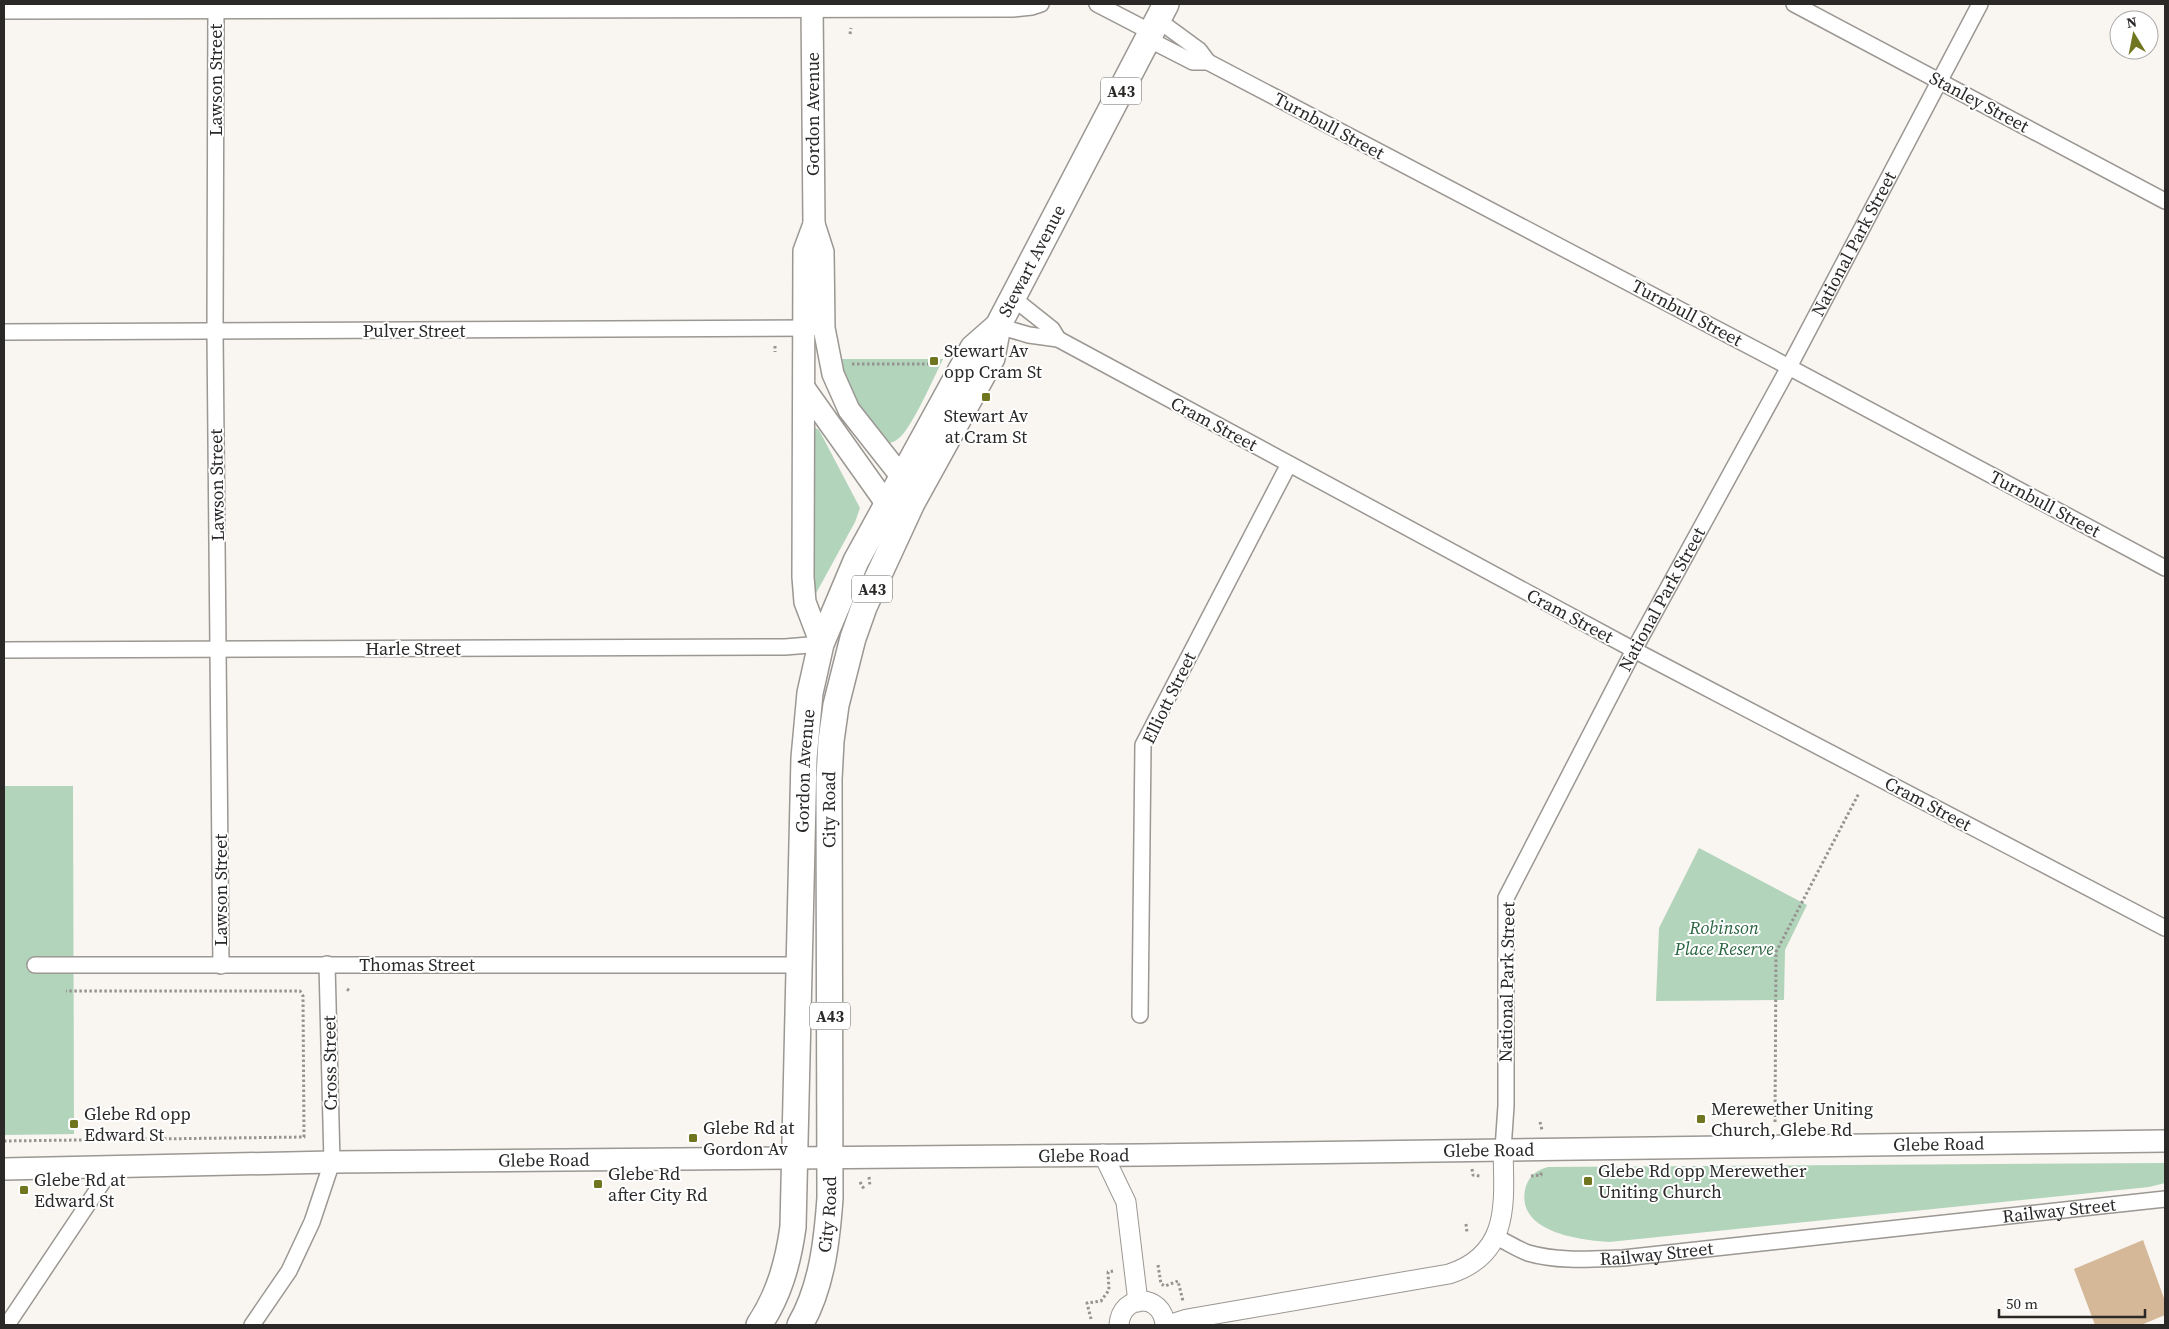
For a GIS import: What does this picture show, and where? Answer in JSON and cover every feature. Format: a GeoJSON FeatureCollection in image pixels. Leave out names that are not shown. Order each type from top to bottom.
{"type":"FeatureCollection","features":[{"type":"Feature","properties":{"kind":"highway","name":"Stewart Avenue"},"geometry":{"type":"LineString","coordinates":[[821,644],[856,561],[886,503],[973,348],[998,326],[1156,24]]}},
{"type":"Feature","properties":{"kind":"highway","name":"City Road"},"geometry":{"type":"LineString","coordinates":[[800,1325],[815,1291],[823,1257],[828,1222],[830,1157],[829,779],[836,705],[853,638],[878,574],[912,503],[992,358],[998,326]]}},
{"type":"Feature","properties":{"kind":"highway","name":"Gordon Avenue"},"geometry":{"type":"LineString","coordinates":[[795,1157],[804,758],[810,693],[821,644]]}},
{"type":"Feature","properties":{"kind":"highway","name":"City Road"},"geometry":{"type":"LineString","coordinates":[[759,1325],[779,1289],[790,1250],[793,1227],[795,1157]]}},
{"type":"Feature","properties":{"kind":"main road","name":"Gordon Avenue"},"geometry":{"type":"LineString","coordinates":[[812,6],[814,224],[823,252],[805,389],[803,577],[805,602],[821,644]]}},
{"type":"Feature","properties":{"kind":"main road","name":"Gordon Avenue"},"geometry":{"type":"LineString","coordinates":[[814,328],[849,410],[901,476],[912,503]]}},
{"type":"Feature","properties":{"kind":"main road"},"geometry":{"type":"LineString","coordinates":[[805,389],[886,503],[912,503]]}},
{"type":"Feature","properties":{"kind":"main road","name":"Glebe Road"},"geometry":{"type":"LineString","coordinates":[[4,1169],[332,1162],[1142,1155],[2165,1141]]}},
{"type":"Feature","properties":{"kind":"street"},"geometry":{"type":"LineString","coordinates":[[4,11],[216,8],[812,6],[1012,9],[1042,4]]}},
{"type":"Feature","properties":{"kind":"street","name":"Turnbull Street"},"geometry":{"type":"LineString","coordinates":[[1097,4],[1156,24],[1199,50],[1208,62],[1789,367],[2165,568]]}},
{"type":"Feature","properties":{"kind":"street","name":"Stanley Street"},"geometry":{"type":"LineString","coordinates":[[1794,4],[2165,201]]}},
{"type":"Feature","properties":{"kind":"street","name":"National Park Street"},"geometry":{"type":"LineString","coordinates":[[1496,1237],[1504,1204],[1506,898],[1634,650],[1789,367],[1980,4]]}},
{"type":"Feature","properties":{"kind":"street","name":"Lawson Street"},"geometry":{"type":"LineString","coordinates":[[216,8],[215,332],[221,966]]}},
{"type":"Feature","properties":{"kind":"street","name":"Turnbull Street"},"geometry":{"type":"LineString","coordinates":[[1156,24],[1192,62],[1208,62]]}},
{"type":"Feature","properties":{"kind":"street","name":"Cram Street"},"geometry":{"type":"LineString","coordinates":[[1013,298],[1052,329],[1058,339]]}},
{"type":"Feature","properties":{"kind":"street","name":"Cram Street"},"geometry":{"type":"LineString","coordinates":[[998,326],[1029,335],[1058,339],[1634,650],[2165,928]]}},
{"type":"Feature","properties":{"kind":"street","name":"Pulver Street"},"geometry":{"type":"LineString","coordinates":[[4,332],[814,328]]}},
{"type":"Feature","properties":{"kind":"street","name":"Elliott Street"},"geometry":{"type":"LineString","coordinates":[[1140,1015],[1143,745],[1289,464]]}},
{"type":"Feature","properties":{"kind":"street","name":"Harle Street"},"geometry":{"type":"LineString","coordinates":[[4,650],[785,648],[821,644]]}},
{"type":"Feature","properties":{"kind":"street","name":"Cross Street"},"geometry":{"type":"LineString","coordinates":[[252,1325],[289,1271],[312,1222],[332,1162],[328,964]]}},
{"type":"Feature","properties":{"kind":"street","name":"Thomas Street"},"geometry":{"type":"LineString","coordinates":[[35,965],[799,965]]}},
{"type":"Feature","properties":{"kind":"street"},"geometry":{"type":"LineString","coordinates":[[1103,1154],[1126,1202],[1138,1302]]}},
{"type":"Feature","properties":{"kind":"street"},"geometry":{"type":"LineString","coordinates":[[7,1325],[112,1168]]}},
{"type":"Feature","properties":{"kind":"street","name":"Railway Street"},"geometry":{"type":"LineString","coordinates":[[1496,1237],[1529,1253],[1545,1256],[1563,1258],[1623,1258],[2165,1199]]}},
{"type":"Feature","properties":{"kind":"street"},"geometry":{"type":"LineString","coordinates":[[1119,1325],[1123,1311],[1129,1305],[1138,1302],[1148,1302],[1155,1305],[1163,1314],[1166,1325],[1187,1319],[1449,1274],[1470,1265],[1496,1237]]}},
{"type":"Feature","properties":{"kind":"path"},"geometry":{"type":"LineString","coordinates":[[850,34],[851,28]]}},
{"type":"Feature","properties":{"kind":"path"},"geometry":{"type":"LineString","coordinates":[[775,346],[775,352]]}},
{"type":"Feature","properties":{"kind":"path"},"geometry":{"type":"LineString","coordinates":[[852,364],[930,364]]}},
{"type":"Feature","properties":{"kind":"path"},"geometry":{"type":"LineString","coordinates":[[1775,1122],[1776,952],[1795,912],[1859,793]]}},
{"type":"Feature","properties":{"kind":"path"},"geometry":{"type":"LineString","coordinates":[[4,1141],[304,1137],[303,992],[66,991]]}},
{"type":"Feature","properties":{"kind":"path"},"geometry":{"type":"LineString","coordinates":[[1540,1122],[1542,1130]]}},
{"type":"Feature","properties":{"kind":"path"},"geometry":{"type":"LineString","coordinates":[[1531,1176],[1541,1175],[1541,1170]]}},
{"type":"Feature","properties":{"kind":"path"},"geometry":{"type":"LineString","coordinates":[[1473,1175],[1480,1176]]}},
{"type":"Feature","properties":{"kind":"path"},"geometry":{"type":"LineString","coordinates":[[869,1176],[870,1186]]}},
{"type":"Feature","properties":{"kind":"path"},"geometry":{"type":"LineString","coordinates":[[860,1182],[864,1188]]}},
{"type":"Feature","properties":{"kind":"path"},"geometry":{"type":"LineString","coordinates":[[1466,1224],[1467,1233]]}},
{"type":"Feature","properties":{"kind":"path"},"geometry":{"type":"LineString","coordinates":[[1158,1266],[1161,1284],[1165,1286],[1178,1281],[1183,1301]]}},
{"type":"Feature","properties":{"kind":"path"},"geometry":{"type":"LineString","coordinates":[[1091,1319],[1087,1303],[1101,1302],[1109,1290],[1108,1272],[1113,1271]]}},
{"type":"Feature","properties":{"kind":"green space"},"geometry":{"type":"Polygon","coordinates":[[[841,359],[943,359],[922,402],[903,434],[894,442],[887,443],[879,442],[867,425],[851,392],[841,359]]]}},
{"type":"Feature","properties":{"kind":"green space"},"geometry":{"type":"Polygon","coordinates":[[[814,427],[819,430],[860,508],[855,522],[814,597],[812,431],[814,427]]]}},
{"type":"Feature","properties":{"kind":"green space"},"geometry":{"type":"Polygon","coordinates":[[[4,786],[73,786],[74,1134],[4,1135],[4,786]]]}},
{"type":"Feature","properties":{"kind":"green space","name":"Robinson Place Reserve"},"geometry":{"type":"Polygon","coordinates":[[[1699,848],[1807,905],[1785,950],[1784,1000],[1656,1001],[1659,928],[1699,848]]]}},
{"type":"Feature","properties":{"kind":"green space"},"geometry":{"type":"Polygon","coordinates":[[[2165,1163],[2165,1183],[2149,1187],[1609,1242],[1566,1236],[1551,1230],[1529,1214],[1525,1202],[1526,1186],[1530,1179],[1537,1171],[1548,1167],[2165,1163]]]}},
{"type":"Feature","properties":{"kind":"building"},"geometry":{"type":"Polygon","coordinates":[[[2143,1240],[2165,1301],[2165,1315],[2141,1325],[2095,1325],[2074,1269],[2143,1240]]]}},
{"type":"Feature","properties":{"kind":"place","name":"Stewart Av opp Cram St"},"geometry":{"type":"Point","coordinates":[934,361]}},
{"type":"Feature","properties":{"kind":"place","name":"Stewart Av at Cram St"},"geometry":{"type":"Point","coordinates":[986,397]}},
{"type":"Feature","properties":{"kind":"place","name":"Merewether Uniting Church, Glebe Rd"},"geometry":{"type":"Point","coordinates":[1701,1119]}},
{"type":"Feature","properties":{"kind":"place","name":"Glebe Rd opp Edward St"},"geometry":{"type":"Point","coordinates":[74,1124]}},
{"type":"Feature","properties":{"kind":"place","name":"Glebe Rd at Gordon Av"},"geometry":{"type":"Point","coordinates":[693,1138]}},
{"type":"Feature","properties":{"kind":"place","name":"Glebe Rd opp Merewether Uniting Church"},"geometry":{"type":"Point","coordinates":[1588,1181]}},
{"type":"Feature","properties":{"kind":"place","name":"Glebe Rd after City Rd"},"geometry":{"type":"Point","coordinates":[598,1184]}},
{"type":"Feature","properties":{"kind":"place","name":"Glebe Rd at Edward St"},"geometry":{"type":"Point","coordinates":[24,1190]}}]}
